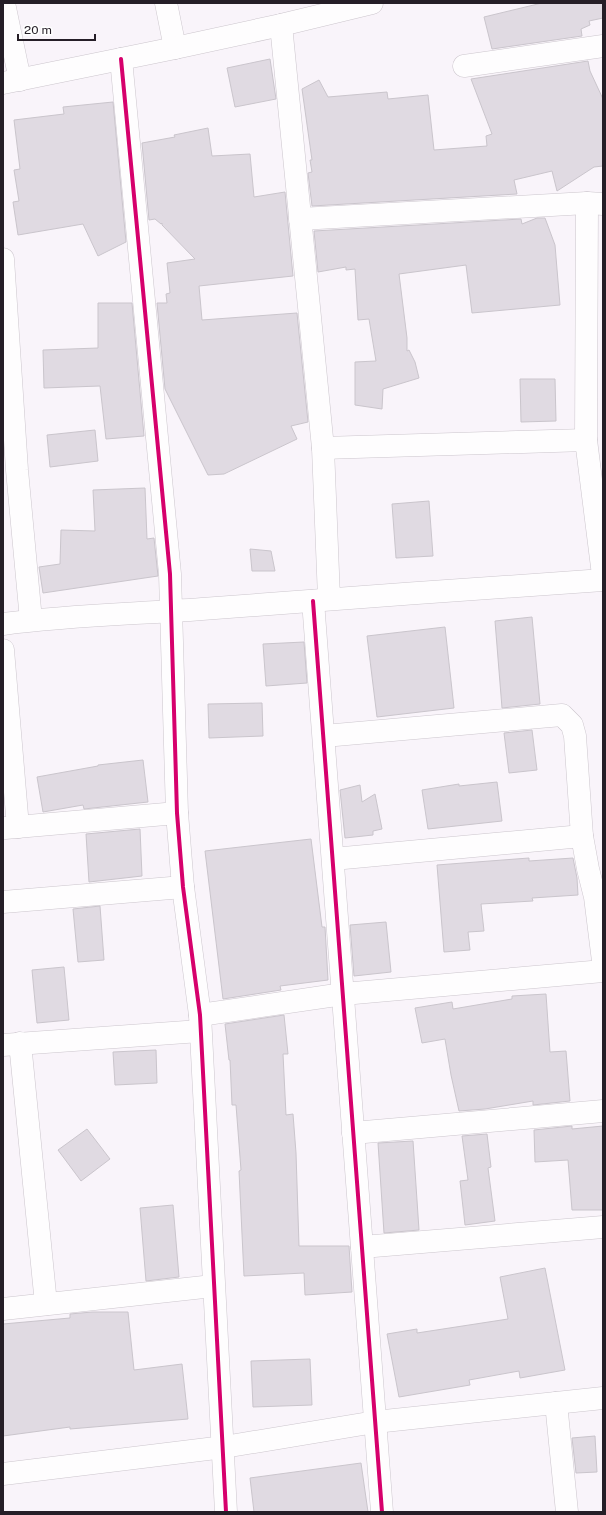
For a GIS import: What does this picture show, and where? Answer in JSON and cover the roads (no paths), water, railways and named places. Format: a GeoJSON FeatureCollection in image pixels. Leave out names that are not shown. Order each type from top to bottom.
{"type":"FeatureCollection","features":[{"type":"Feature","properties":{"kind":"street"},"geometry":{"type":"LineString","coordinates":[[4,3],[12,82],[175,48],[293,16],[372,3]]}},
{"type":"Feature","properties":{"kind":"street"},"geometry":{"type":"LineString","coordinates":[[166,3],[175,48]]}},
{"type":"Feature","properties":{"kind":"street"},"geometry":{"type":"LineString","coordinates":[[293,16],[300,219],[323,448],[321,600],[324,736],[382,1512]]}},
{"type":"Feature","properties":{"kind":"street"},"geometry":{"type":"LineString","coordinates":[[464,66],[603,46]]}},
{"type":"Feature","properties":{"kind":"street"},"geometry":{"type":"LineString","coordinates":[[121,59],[170,574],[177,813],[183,887],[200,1023],[224,1447],[226,1512]]}},
{"type":"Feature","properties":{"kind":"street"},"geometry":{"type":"LineString","coordinates":[[300,219],[595,204],[586,440],[603,575]]}},
{"type":"Feature","properties":{"kind":"street"},"geometry":{"type":"LineString","coordinates":[[3,259],[10,470],[31,620]]}},
{"type":"Feature","properties":{"kind":"street"},"geometry":{"type":"LineString","coordinates":[[323,448],[586,440]]}},
{"type":"Feature","properties":{"kind":"street"},"geometry":{"type":"LineString","coordinates":[[3,624],[31,620],[171,612],[603,580]]}},
{"type":"Feature","properties":{"kind":"street"},"geometry":{"type":"LineString","coordinates":[[3,650],[11,828],[177,813]]}},
{"type":"Feature","properties":{"kind":"street"},"geometry":{"type":"LineString","coordinates":[[324,736],[562,715],[572,725],[575,736],[582,836],[588,869],[599,896],[603,961]]}},
{"type":"Feature","properties":{"kind":"street"},"geometry":{"type":"LineString","coordinates":[[333,859],[582,836]]}},
{"type":"Feature","properties":{"kind":"street"},"geometry":{"type":"LineString","coordinates":[[3,902],[183,887]]}},
{"type":"Feature","properties":{"kind":"street"},"geometry":{"type":"LineString","coordinates":[[46,1304],[12,1044],[200,1023],[343,994],[603,971]]}},
{"type":"Feature","properties":{"kind":"street"},"geometry":{"type":"LineString","coordinates":[[353,1133],[603,1111]]}},
{"type":"Feature","properties":{"kind":"street"},"geometry":{"type":"LineString","coordinates":[[362,1247],[603,1226]]}},
{"type":"Feature","properties":{"kind":"street"},"geometry":{"type":"LineString","coordinates":[[3,1309],[214,1286]]}},
{"type":"Feature","properties":{"kind":"street"},"geometry":{"type":"LineString","coordinates":[[3,1474],[224,1447],[375,1422],[603,1398]]}},
{"type":"Feature","properties":{"kind":"street"},"geometry":{"type":"LineString","coordinates":[[556,1403],[568,1512]]}}]}
